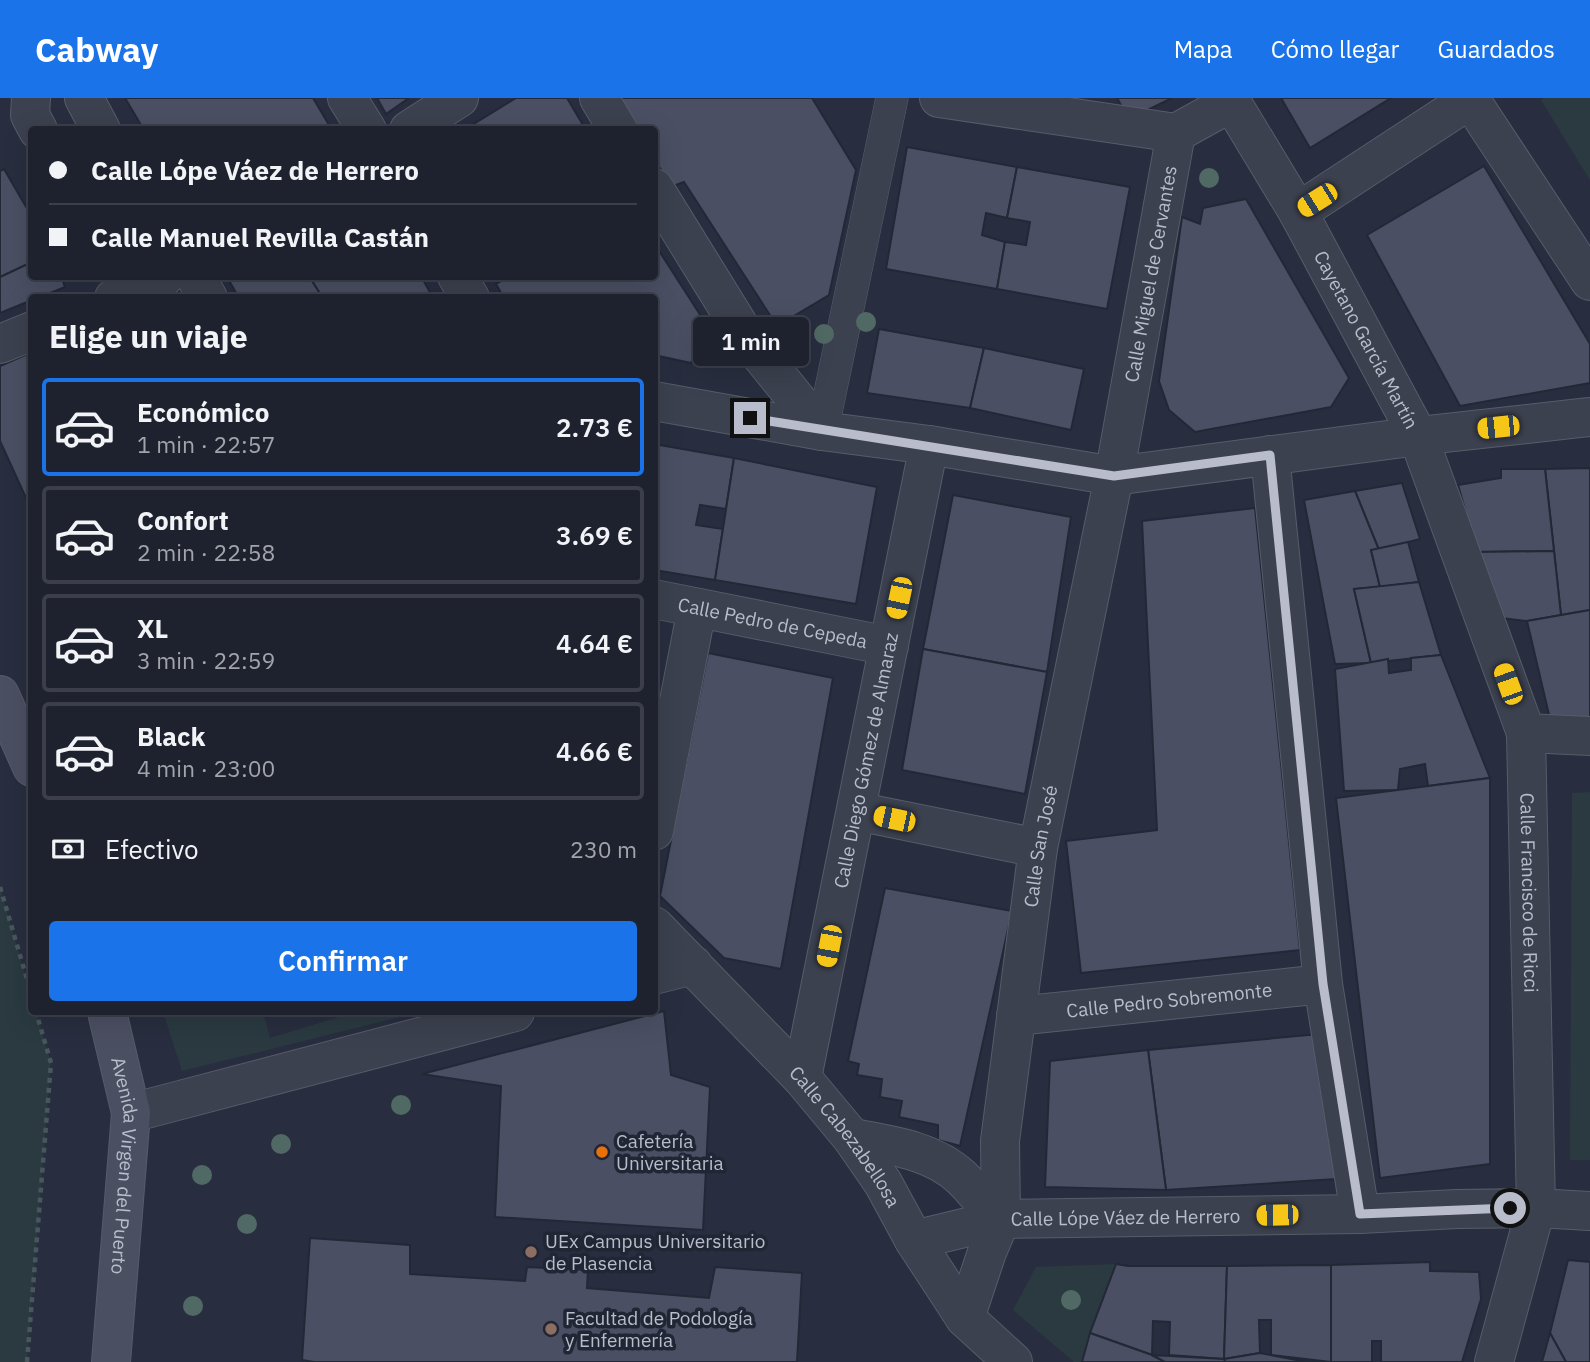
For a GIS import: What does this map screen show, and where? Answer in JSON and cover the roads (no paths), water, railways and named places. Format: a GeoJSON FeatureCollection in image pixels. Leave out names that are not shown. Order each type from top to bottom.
{"type":"FeatureCollection","features":[{"type":"Feature","properties":{"kind":"main road"},"geometry":{"type":"LineString","coordinates":[[0,695],[28,758]]}},
{"type":"Feature","properties":{"kind":"main road","name":"Avenida Virgen del Puerto"},"geometry":{"type":"LineString","coordinates":[[108,1015],[131,1113],[111,1362]]}},
{"type":"Feature","properties":{"kind":"street"},"geometry":{"type":"LineString","coordinates":[[31,98],[30,115],[36,126]]}},
{"type":"Feature","properties":{"kind":"street"},"geometry":{"type":"LineString","coordinates":[[84,98],[99,126]]}},
{"type":"Feature","properties":{"kind":"street"},"geometry":{"type":"LineString","coordinates":[[347,98],[364,126]]}},
{"type":"Feature","properties":{"kind":"street"},"geometry":{"type":"LineString","coordinates":[[415,126],[459,98]]}},
{"type":"Feature","properties":{"kind":"street"},"geometry":{"type":"LineString","coordinates":[[599,98],[616,126]]}},
{"type":"Feature","properties":{"kind":"street"},"geometry":{"type":"LineString","coordinates":[[822,432],[892,98]]}},
{"type":"Feature","properties":{"kind":"street"},"geometry":{"type":"LineString","coordinates":[[939,98],[1084,109],[1176,133],[1231,100]]}},
{"type":"Feature","properties":{"kind":"street"},"geometry":{"type":"LineString","coordinates":[[1298,212],[1471,99],[1590,281]]}},
{"type":"Feature","properties":{"kind":"street","name":"Cayetano García Martín"},"geometry":{"type":"LineString","coordinates":[[1231,100],[1298,212],[1418,436]]}},
{"type":"Feature","properties":{"kind":"street","name":"Calle Miguel de Cervantes"},"geometry":{"type":"LineString","coordinates":[[1114,476],[1176,133]]}},
{"type":"Feature","properties":{"kind":"street"},"geometry":{"type":"LineString","coordinates":[[658,194],[746,337],[822,432]]}},
{"type":"Feature","properties":{"kind":"street"},"geometry":{"type":"LineString","coordinates":[[123,294],[156,280]]}},
{"type":"Feature","properties":{"kind":"street"},"geometry":{"type":"LineString","coordinates":[[0,344],[28,333]]}},
{"type":"Feature","properties":{"kind":"street"},"geometry":{"type":"LineString","coordinates":[[658,402],[822,432],[929,445],[1114,476],[1418,436],[1590,417]]}},
{"type":"Feature","properties":{"kind":"street","name":"Calle Francisco de Ricci"},"geometry":{"type":"LineString","coordinates":[[1418,436],[1526,733],[1536,1208],[1494,1362]]}},
{"type":"Feature","properties":{"kind":"street","name":"Calle Diego Gómez de Almaraz"},"geometry":{"type":"LineString","coordinates":[[802,1078],[929,445]]}},
{"type":"Feature","properties":{"kind":"street"},"geometry":{"type":"LineString","coordinates":[[1270,455],[1323,984],[1360,1214]]}},
{"type":"Feature","properties":{"kind":"street","name":"Calle San José"},"geometry":{"type":"LineString","coordinates":[[998,1217],[1000,1141],[1038,848],[1114,476]]}},
{"type":"Feature","properties":{"kind":"street","name":"Calle Pedro de Cepeda"},"geometry":{"type":"LineString","coordinates":[[658,600],[889,646]]}},
{"type":"Feature","properties":{"kind":"street"},"geometry":{"type":"LineString","coordinates":[[658,810],[697,608]]}},
{"type":"Feature","properties":{"kind":"street"},"geometry":{"type":"LineString","coordinates":[[1526,733],[1590,736]]}},
{"type":"Feature","properties":{"kind":"street"},"geometry":{"type":"LineString","coordinates":[[856,811],[1038,848]]}},
{"type":"Feature","properties":{"kind":"street","name":"Calle Cabezabellosa"},"geometry":{"type":"LineString","coordinates":[[658,930],[802,1078],[852,1138],[883,1183],[914,1240],[965,1318],[1013,1362]]}},
{"type":"Feature","properties":{"kind":"street"},"geometry":{"type":"LineString","coordinates":[[658,974],[693,965]]}},
{"type":"Feature","properties":{"kind":"street","name":"Calle Pedro Sobremonte"},"geometry":{"type":"LineString","coordinates":[[1016,1016],[1323,984]]}},
{"type":"Feature","properties":{"kind":"street"},"geometry":{"type":"LineString","coordinates":[[131,1113],[504,1015]]}},
{"type":"Feature","properties":{"kind":"street"},"geometry":{"type":"LineString","coordinates":[[852,1138],[927,1156],[960,1175],[998,1217]]}},
{"type":"Feature","properties":{"kind":"street"},"geometry":{"type":"LineString","coordinates":[[883,1183],[928,1177],[957,1185],[998,1217]]}},
{"type":"Feature","properties":{"kind":"street","name":"Calle Lópe Váez de Herrero"},"geometry":{"type":"LineString","coordinates":[[914,1240],[998,1217],[1360,1214],[1536,1208],[1590,1212]]}},
{"type":"Feature","properties":{"kind":"street"},"geometry":{"type":"LineString","coordinates":[[965,1318],[998,1217]]}},
{"type":"Feature","properties":{"kind":"place","name":"Cafetería Universitaria"},"geometry":{"type":"Point","coordinates":[602,1152]}},
{"type":"Feature","properties":{"kind":"place","name":"UEx Campus Universitario de Plasencia"},"geometry":{"type":"Point","coordinates":[531,1252]}},
{"type":"Feature","properties":{"kind":"place","name":"Facultad de Podología y Enfermería"},"geometry":{"type":"Point","coordinates":[551,1329]}}]}
